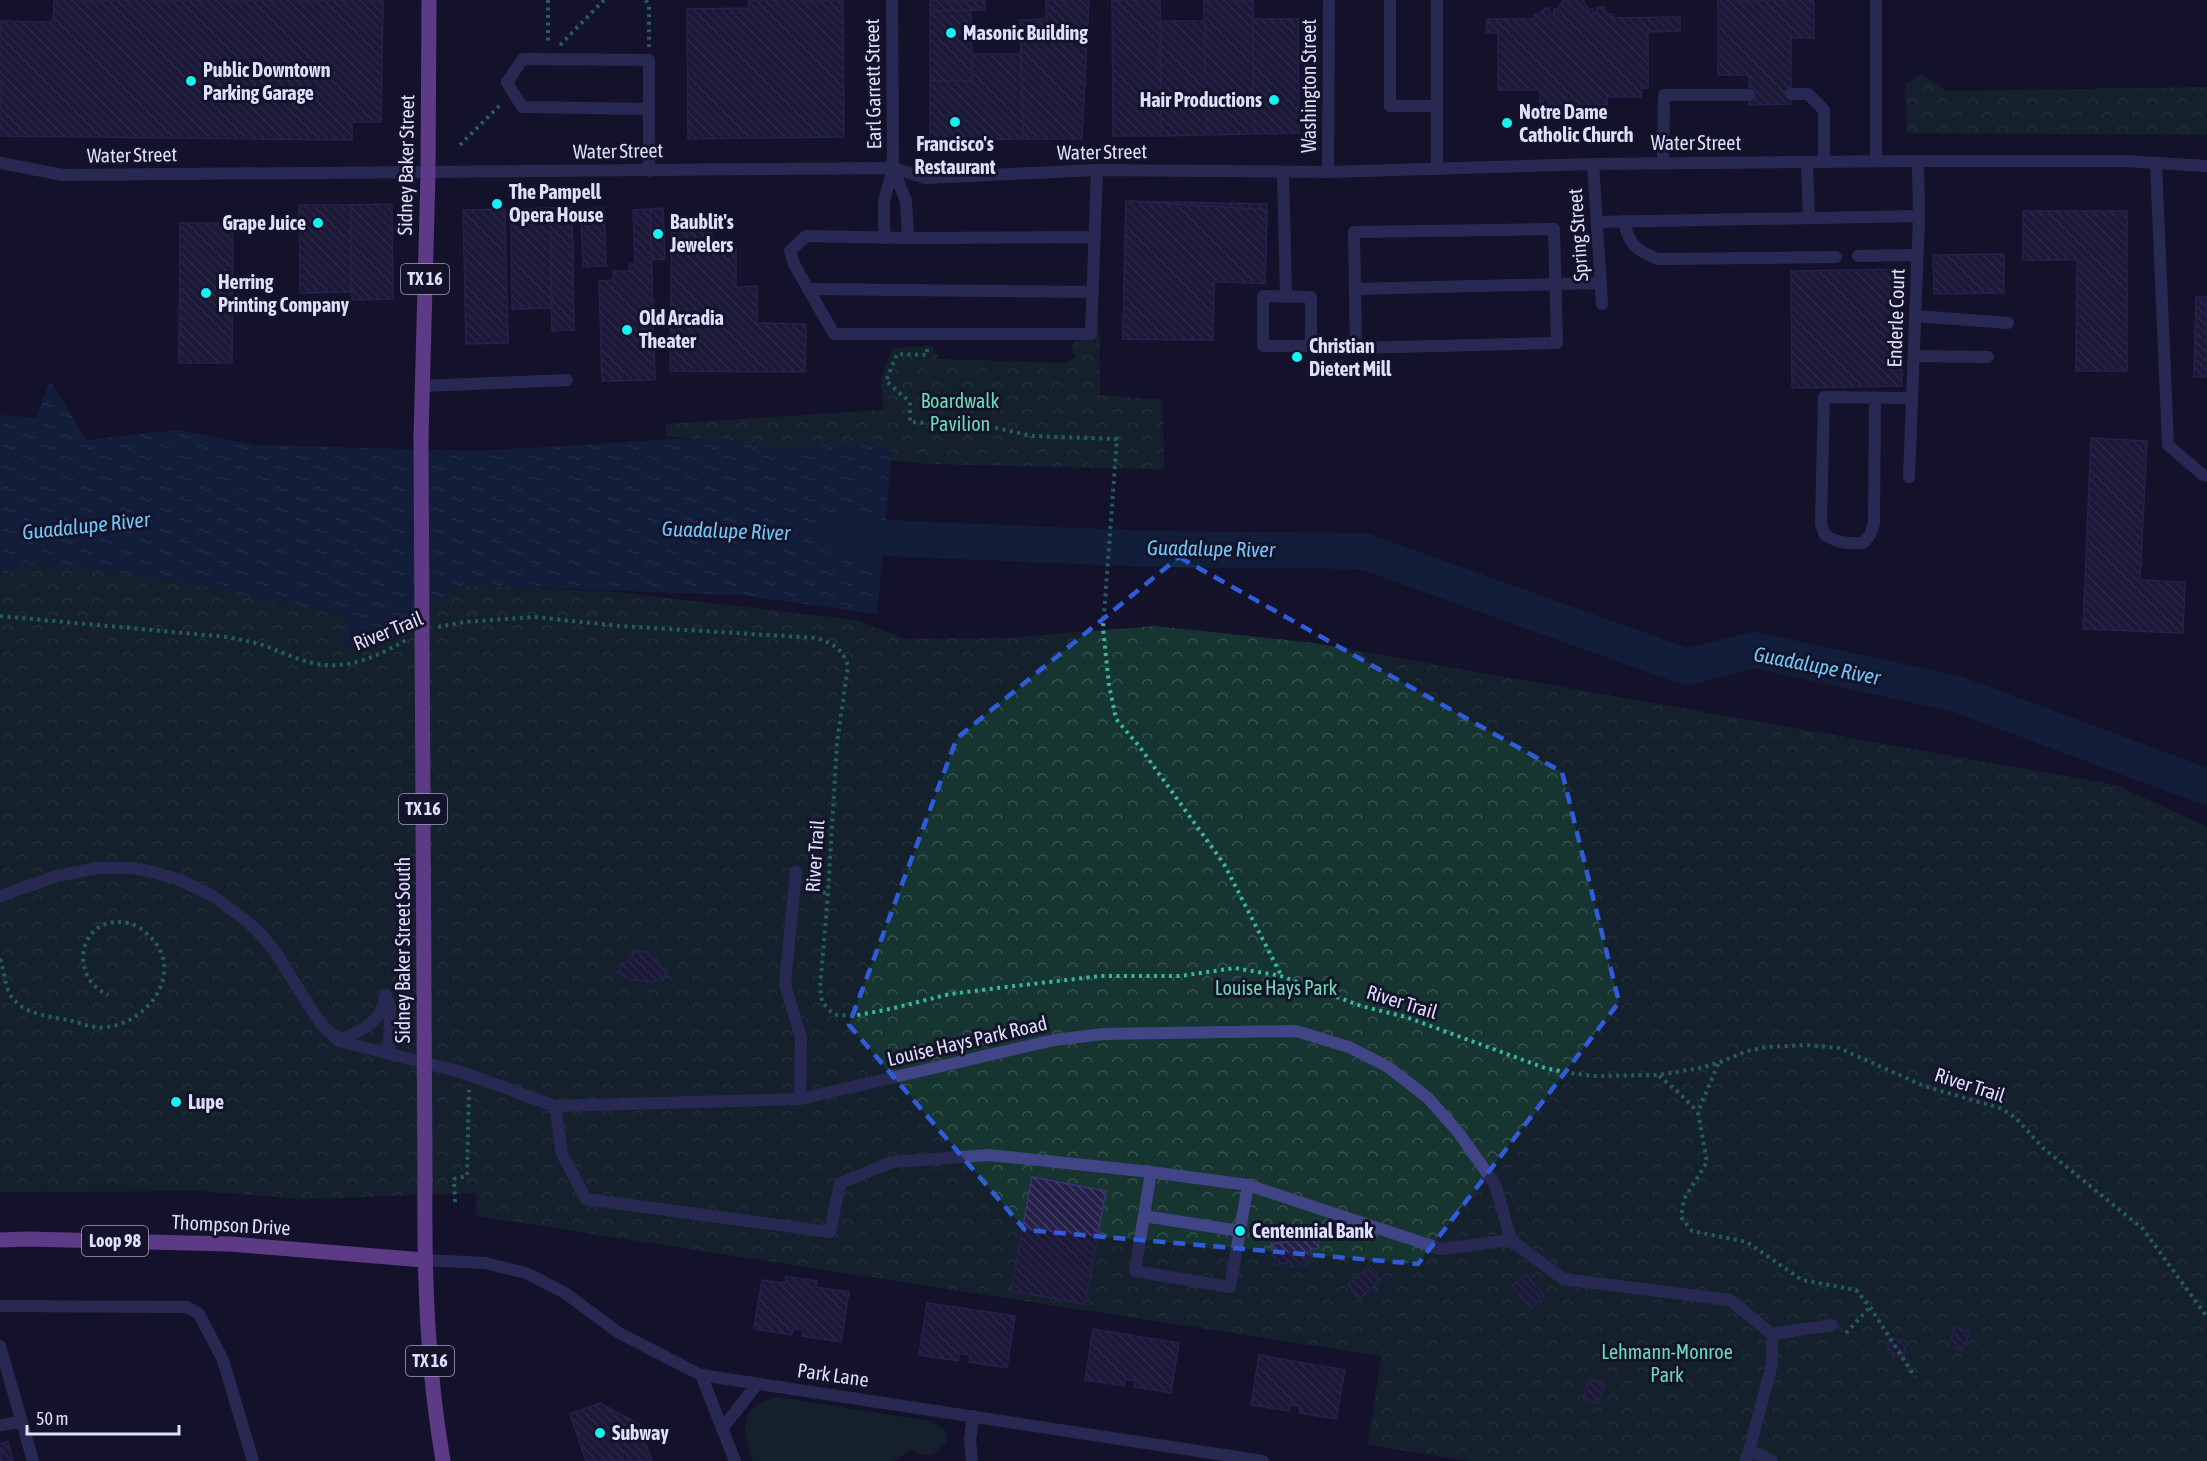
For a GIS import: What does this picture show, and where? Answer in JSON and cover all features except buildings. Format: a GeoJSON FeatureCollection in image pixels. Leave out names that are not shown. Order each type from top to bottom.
{"type":"FeatureCollection","features":[{"type":"Feature","properties":{"kind":"main road","name":"Sidney Baker Street"},"geometry":{"type":"LineString","coordinates":[[421,438],[428,173],[429,0]]}},
{"type":"Feature","properties":{"kind":"main road","name":"Sidney Baker Street South"},"geometry":{"type":"LineString","coordinates":[[421,438],[424,1260],[430,1374],[443,1461]]}},
{"type":"Feature","properties":{"kind":"main road","name":"Thompson Drive"},"geometry":{"type":"LineString","coordinates":[[0,1240],[230,1244],[424,1260]]}},
{"type":"Feature","properties":{"kind":"street","name":"Earl Garrett Street"},"geometry":{"type":"LineString","coordinates":[[892,0],[893,168]]}},
{"type":"Feature","properties":{"kind":"street","name":"Washington Street"},"geometry":{"type":"LineString","coordinates":[[1328,172],[1329,0]]}},
{"type":"Feature","properties":{"kind":"street"},"geometry":{"type":"LineString","coordinates":[[1390,0],[1390,106],[1437,106]]}},
{"type":"Feature","properties":{"kind":"street"},"geometry":{"type":"LineString","coordinates":[[1437,0],[1437,169]]}},
{"type":"Feature","properties":{"kind":"street"},"geometry":{"type":"LineString","coordinates":[[1876,0],[1876,161]]}},
{"type":"Feature","properties":{"kind":"street"},"geometry":{"type":"LineString","coordinates":[[649,109],[522,107],[507,82],[523,59],[649,60],[649,109],[649,171]]}},
{"type":"Feature","properties":{"kind":"street"},"geometry":{"type":"LineString","coordinates":[[1663,163],[1664,95],[1749,94]]}},
{"type":"Feature","properties":{"kind":"street"},"geometry":{"type":"LineString","coordinates":[[1791,94],[1808,94],[1824,110],[1824,162]]}},
{"type":"Feature","properties":{"kind":"street","name":"Water Street"},"geometry":{"type":"LineString","coordinates":[[0,163],[63,175],[893,168],[926,178],[1097,170],[1328,172],[1593,164],[1876,161],[2156,163],[2207,166]]}},
{"type":"Feature","properties":{"kind":"street","name":"Enderle Court"},"geometry":{"type":"LineString","coordinates":[[1910,477],[1919,216],[1918,161]]}},
{"type":"Feature","properties":{"kind":"street"},"geometry":{"type":"LineString","coordinates":[[1807,162],[1809,218]]}},
{"type":"Feature","properties":{"kind":"street"},"geometry":{"type":"LineString","coordinates":[[2156,163],[2168,445],[2203,476],[2207,476]]}},
{"type":"Feature","properties":{"kind":"street","name":"Spring Street"},"geometry":{"type":"LineString","coordinates":[[1593,164],[1602,304]]}},
{"type":"Feature","properties":{"kind":"street"},"geometry":{"type":"LineString","coordinates":[[884,238],[884,201],[893,168]]}},
{"type":"Feature","properties":{"kind":"street"},"geometry":{"type":"LineString","coordinates":[[893,168],[906,201],[909,238]]}},
{"type":"Feature","properties":{"kind":"street"},"geometry":{"type":"LineString","coordinates":[[1095,237],[806,236],[790,251],[794,264],[834,334],[1091,334],[1093,292],[1095,237],[1097,170]]}},
{"type":"Feature","properties":{"kind":"street"},"geometry":{"type":"LineString","coordinates":[[1283,172],[1286,297]]}},
{"type":"Feature","properties":{"kind":"street"},"geometry":{"type":"LineString","coordinates":[[1597,222],[1919,216]]}},
{"type":"Feature","properties":{"kind":"street"},"geometry":{"type":"LineString","coordinates":[[1624,221],[1627,237],[1643,254],[1658,259],[1836,257]]}},
{"type":"Feature","properties":{"kind":"street"},"geometry":{"type":"LineString","coordinates":[[1311,346],[1311,297],[1263,296],[1263,346],[1356,348],[1557,343],[1554,229],[1354,232],[1356,348]]}},
{"type":"Feature","properties":{"kind":"street"},"geometry":{"type":"LineString","coordinates":[[1857,256],[1918,255]]}},
{"type":"Feature","properties":{"kind":"street"},"geometry":{"type":"LineString","coordinates":[[1355,289],[1601,283]]}},
{"type":"Feature","properties":{"kind":"street"},"geometry":{"type":"LineString","coordinates":[[808,289],[1093,292]]}},
{"type":"Feature","properties":{"kind":"street"},"geometry":{"type":"LineString","coordinates":[[1916,316],[2008,323]]}},
{"type":"Feature","properties":{"kind":"street"},"geometry":{"type":"LineString","coordinates":[[1914,356],[1988,357]]}},
{"type":"Feature","properties":{"kind":"street"},"geometry":{"type":"LineString","coordinates":[[423,386],[567,380]]}},
{"type":"Feature","properties":{"kind":"street"},"geometry":{"type":"LineString","coordinates":[[1875,398],[1874,523],[1870,535],[1863,543],[1836,542],[1825,535],[1821,524],[1824,397],[1912,398]]}},
{"type":"Feature","properties":{"kind":"street"},"geometry":{"type":"LineString","coordinates":[[0,896],[57,876],[97,868],[132,868],[180,880],[213,896],[248,922],[262,936],[323,1026],[339,1041],[372,1024],[383,1009],[386,995],[390,1008],[389,1053]]}},
{"type":"Feature","properties":{"kind":"street"},"geometry":{"type":"LineString","coordinates":[[796,872],[785,984],[801,1038],[800,1100]]}},
{"type":"Feature","properties":{"kind":"street","name":"Louise Hays Park Road"},"geometry":{"type":"LineString","coordinates":[[339,1041],[469,1074],[555,1106],[800,1100],[1054,1040],[1103,1035],[1296,1030],[1349,1047],[1388,1067],[1428,1098],[1458,1132],[1496,1184],[1511,1240]]}},
{"type":"Feature","properties":{"kind":"street"},"geometry":{"type":"LineString","coordinates":[[555,1106],[562,1154],[586,1199],[831,1232],[840,1184],[892,1162],[989,1155],[1248,1185],[1441,1249],[1511,1240],[1563,1279],[1730,1300],[1772,1334],[1832,1325]]}},
{"type":"Feature","properties":{"kind":"street"},"geometry":{"type":"LineString","coordinates":[[1151,1172],[1135,1271],[1230,1287],[1248,1185]]}},
{"type":"Feature","properties":{"kind":"street"},"geometry":{"type":"LineString","coordinates":[[1144,1216],[1240,1231]]}},
{"type":"Feature","properties":{"kind":"street","name":"Park Lane"},"geometry":{"type":"LineString","coordinates":[[424,1260],[485,1263],[526,1272],[566,1293],[619,1333],[700,1375],[1263,1461]]}},
{"type":"Feature","properties":{"kind":"street"},"geometry":{"type":"LineString","coordinates":[[0,1306],[187,1307],[199,1314],[223,1360],[253,1461]]}},
{"type":"Feature","properties":{"kind":"street"},"geometry":{"type":"LineString","coordinates":[[1772,1334],[1772,1364],[1747,1456],[1772,1461]]}},
{"type":"Feature","properties":{"kind":"street"},"geometry":{"type":"LineString","coordinates":[[0,1346],[33,1461]]}},
{"type":"Feature","properties":{"kind":"street"},"geometry":{"type":"LineString","coordinates":[[700,1375],[735,1461]]}},
{"type":"Feature","properties":{"kind":"street"},"geometry":{"type":"LineString","coordinates":[[722,1429],[758,1384]]}},
{"type":"Feature","properties":{"kind":"street"},"geometry":{"type":"LineString","coordinates":[[972,1461],[970,1440],[973,1416]]}},
{"type":"Feature","properties":{"kind":"street"},"geometry":{"type":"LineString","coordinates":[[0,1425],[22,1422]]}},
{"type":"Feature","properties":{"kind":"path"},"geometry":{"type":"LineString","coordinates":[[548,0],[549,47],[554,50],[604,0]]}},
{"type":"Feature","properties":{"kind":"path"},"geometry":{"type":"LineString","coordinates":[[646,0],[649,6],[649,60]]}},
{"type":"Feature","properties":{"kind":"path"},"geometry":{"type":"LineString","coordinates":[[460,145],[503,101]]}},
{"type":"Feature","properties":{"kind":"path"},"geometry":{"type":"LineString","coordinates":[[928,334],[927,355],[897,354],[886,381],[910,402],[910,422],[992,427],[1032,436],[1117,439],[1102,628],[1116,719],[1139,746],[1224,864],[1281,976]]}},
{"type":"Feature","properties":{"kind":"path","name":"River Trail"},"geometry":{"type":"LineString","coordinates":[[0,616],[227,637],[253,642],[290,656],[326,665],[345,664],[379,655],[412,636]]}},
{"type":"Feature","properties":{"kind":"path","name":"River Trail"},"geometry":{"type":"LineString","coordinates":[[429,630],[464,622],[535,617],[620,626],[816,638],[839,647],[845,655],[848,666],[837,743],[820,988],[822,1002],[837,1015],[853,1016],[890,1010],[950,994],[1101,976],[1180,975],[1235,968],[1281,976],[1361,1006],[1406,1017],[1545,1068],[1594,1076],[1658,1075],[1680,1072],[1718,1063],[1747,1051],[1767,1047],[1806,1045],[1839,1048],[1924,1086],[2008,1112],[2054,1157],[2143,1229],[2207,1317]]}},
{"type":"Feature","properties":{"kind":"path"},"geometry":{"type":"LineString","coordinates":[[0,959],[12,998],[27,1009],[42,1016],[94,1027],[118,1025],[140,1015],[148,1006],[162,983],[164,971],[164,958],[158,946],[141,929],[129,923],[116,922],[102,925],[92,933],[83,951],[82,962],[85,974],[98,991],[108,995]]}},
{"type":"Feature","properties":{"kind":"path"},"geometry":{"type":"LineString","coordinates":[[1718,1063],[1698,1112],[1707,1162],[1684,1199],[1681,1217],[1692,1231],[1748,1242],[1802,1280],[1856,1290],[1870,1307],[1915,1377]]}},
{"type":"Feature","properties":{"kind":"path"},"geometry":{"type":"LineString","coordinates":[[455,1202],[454,1179],[467,1176],[469,1074]]}},
{"type":"Feature","properties":{"kind":"path"},"geometry":{"type":"LineString","coordinates":[[1658,1075],[1677,1090],[1698,1112]]}},
{"type":"Feature","properties":{"kind":"path"},"geometry":{"type":"LineString","coordinates":[[1844,1336],[1870,1307]]}},
{"type":"Feature","properties":{"kind":"highlighted area"},"geometry":{"type":"Polygon","coordinates":[[[1179,557],[1562,772],[1619,1002],[1418,1264],[1025,1230],[849,1025],[957,738],[1179,557]]]}},
{"type":"Feature","properties":{"kind":"green space"},"geometry":{"type":"Polygon","coordinates":[[[1922,74],[1946,91],[2207,87],[2207,135],[1907,133],[1905,84],[1922,74]]]}},
{"type":"Feature","properties":{"kind":"green space","name":"Boardwalk Pavilion"},"geometry":{"type":"Polygon","coordinates":[[[1099,319],[1100,395],[1163,400],[1164,471],[929,464],[666,436],[666,424],[883,410],[881,377],[893,348],[932,346],[939,359],[1065,363],[1076,357],[1071,348],[1072,344],[1089,335],[1099,319]]]}},
{"type":"Feature","properties":{"kind":"green space","name":"Louise Hays Park"},"geometry":{"type":"Polygon","coordinates":[[[39,565],[615,592],[856,620],[905,639],[1006,638],[1155,626],[1313,643],[2116,785],[2207,827],[2207,1461],[1470,1461],[1368,1445],[1381,1356],[477,1216],[476,1193],[304,1199],[200,1191],[0,1192],[0,567],[39,565]]]}},
{"type":"Feature","properties":{"kind":"green space"},"geometry":{"type":"Polygon","coordinates":[[[777,1397],[929,1421],[943,1428],[947,1438],[932,1454],[924,1455],[911,1449],[894,1461],[753,1461],[745,1429],[749,1413],[764,1401],[777,1397]]]}},
{"type":"Feature","properties":{"kind":"water"},"geometry":{"type":"Polygon","coordinates":[[[50,381],[87,440],[177,430],[255,445],[480,451],[712,437],[781,448],[863,441],[892,448],[877,614],[741,595],[461,585],[377,636],[366,647],[341,647],[344,616],[178,581],[39,564],[0,576],[0,415],[36,418],[50,381]]]}},
{"type":"Feature","properties":{"kind":"waterway","name":"Guadalupe River"},"geometry":{"type":"LineString","coordinates":[[836,536],[1151,549],[1363,551],[1687,667],[1754,650],[1957,694],[2207,787]]}},
{"type":"Feature","properties":{"kind":"place","name":"Masonic Building"},"geometry":{"type":"Point","coordinates":[951,33]}},
{"type":"Feature","properties":{"kind":"place","name":"Public Downtown Parking Garage"},"geometry":{"type":"Point","coordinates":[191,81]}},
{"type":"Feature","properties":{"kind":"place","name":"Hair Productions"},"geometry":{"type":"Point","coordinates":[1274,100]}},
{"type":"Feature","properties":{"kind":"place","name":"Francisco's Restaurant"},"geometry":{"type":"Point","coordinates":[955,122]}},
{"type":"Feature","properties":{"kind":"place","name":"Notre Dame Catholic Church"},"geometry":{"type":"Point","coordinates":[1507,123]}},
{"type":"Feature","properties":{"kind":"place","name":"The Pampell Opera House"},"geometry":{"type":"Point","coordinates":[497,204]}},
{"type":"Feature","properties":{"kind":"place","name":"Grape Juice"},"geometry":{"type":"Point","coordinates":[318,223]}},
{"type":"Feature","properties":{"kind":"place","name":"Baublit's Jewelers"},"geometry":{"type":"Point","coordinates":[658,234]}},
{"type":"Feature","properties":{"kind":"place","name":"Herring Printing Company"},"geometry":{"type":"Point","coordinates":[206,293]}},
{"type":"Feature","properties":{"kind":"place","name":"Old Arcadia Theater"},"geometry":{"type":"Point","coordinates":[627,330]}},
{"type":"Feature","properties":{"kind":"place","name":"Christian Dietert Mill"},"geometry":{"type":"Point","coordinates":[1297,357]}},
{"type":"Feature","properties":{"kind":"place","name":"Lupe"},"geometry":{"type":"Point","coordinates":[176,1102]}},
{"type":"Feature","properties":{"kind":"place","name":"Centennial Bank"},"geometry":{"type":"Point","coordinates":[1240,1231]}},
{"type":"Feature","properties":{"kind":"place","name":"Subway"},"geometry":{"type":"Point","coordinates":[600,1433]}},
{"type":"Feature","properties":{"kind":"park label","name":"Lehmann-Monroe Park"},"geometry":{"type":"Point","coordinates":[1667,1364]}}]}
